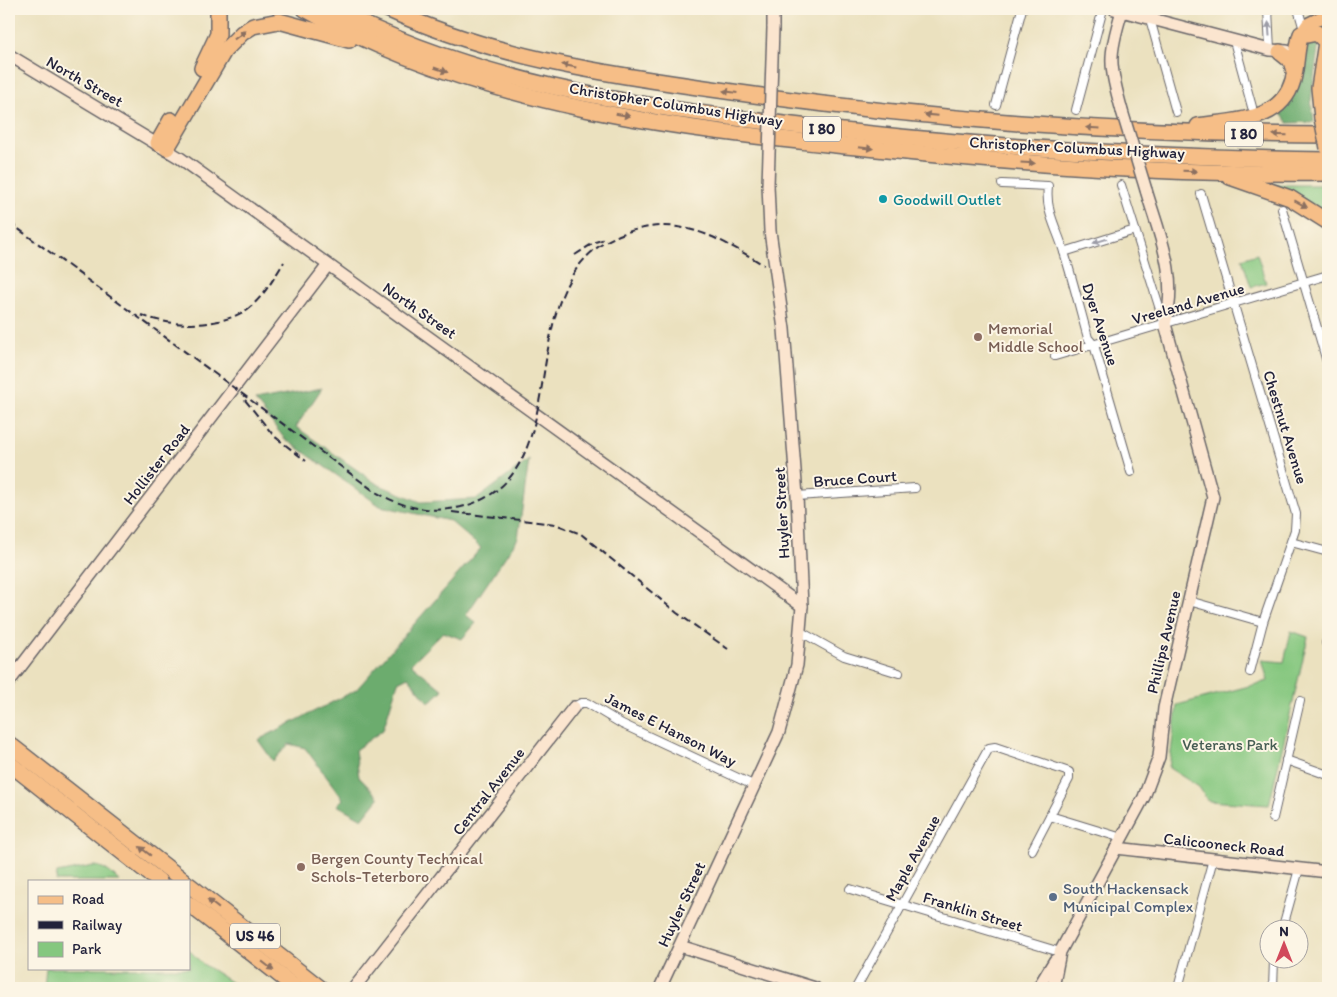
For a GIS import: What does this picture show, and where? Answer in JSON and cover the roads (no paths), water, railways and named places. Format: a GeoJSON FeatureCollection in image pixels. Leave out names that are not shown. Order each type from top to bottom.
{"type":"FeatureCollection","features":[{"type":"Feature","properties":{"kind":"highway"},"geometry":{"type":"LineString","coordinates":[[162,146],[215,44],[220,23],[218,9]]}},
{"type":"Feature","properties":{"kind":"highway","name":"Christopher Columbus Highway"},"geometry":{"type":"LineString","coordinates":[[305,9],[396,53],[468,79],[543,100],[728,132],[983,160],[1108,168],[1214,172],[1328,173]]}},
{"type":"Feature","properties":{"kind":"highway","name":"Christopher Columbus Highway"},"geometry":{"type":"LineString","coordinates":[[333,9],[406,43],[490,72],[577,93],[681,110],[831,130],[1026,148],[1148,155],[1328,160]]}},
{"type":"Feature","properties":{"kind":"highway","name":"Christopher Columbus Highway"},"geometry":{"type":"LineString","coordinates":[[354,9],[425,40],[517,70],[588,85],[700,103],[840,121],[1000,136],[1205,148],[1328,149]]}},
{"type":"Feature","properties":{"kind":"highway","name":"Christopher Columbus Highway"},"geometry":{"type":"LineString","coordinates":[[387,9],[437,29],[506,51],[623,76],[770,98],[921,114],[1159,131],[1328,135]]}},
{"type":"Feature","properties":{"kind":"highway"},"geometry":{"type":"LineString","coordinates":[[162,146],[224,51],[237,36],[253,26],[279,21],[396,53]]}},
{"type":"Feature","properties":{"kind":"highway"},"geometry":{"type":"LineString","coordinates":[[1159,131],[1258,117],[1280,105],[1286,96],[1295,72],[1302,36],[1314,32],[1323,36],[1327,50],[1320,88],[1322,118],[1328,149]]}},
{"type":"Feature","properties":{"kind":"highway"},"geometry":{"type":"LineString","coordinates":[[1275,51],[1292,61],[1295,72]]}},
{"type":"Feature","properties":{"kind":"highway"},"geometry":{"type":"LineString","coordinates":[[1214,172],[1290,198],[1328,222]]}},
{"type":"Feature","properties":{"kind":"highway"},"geometry":{"type":"LineString","coordinates":[[9,744],[183,880]]}},
{"type":"Feature","properties":{"kind":"highway"},"geometry":{"type":"LineString","coordinates":[[9,754],[41,779],[63,788]]}},
{"type":"Feature","properties":{"kind":"highway"},"geometry":{"type":"LineString","coordinates":[[9,763],[159,880]]}},
{"type":"Feature","properties":{"kind":"highway","name":"US 46"},"geometry":{"type":"LineString","coordinates":[[190,886],[320,988]]}},
{"type":"Feature","properties":{"kind":"highway","name":"US 46"},"geometry":{"type":"LineString","coordinates":[[190,905],[296,988]]}},
{"type":"Feature","properties":{"kind":"main road"},"geometry":{"type":"LineString","coordinates":[[1302,36],[1320,16],[1328,14]]}},
{"type":"Feature","properties":{"kind":"street","name":"Huyler Street"},"geometry":{"type":"LineString","coordinates":[[660,988],[755,786],[786,712],[797,666],[801,632],[802,606],[797,496],[784,329],[770,230],[768,185],[773,9]]}},
{"type":"Feature","properties":{"kind":"street"},"geometry":{"type":"LineString","coordinates":[[996,106],[1022,9]]}},
{"type":"Feature","properties":{"kind":"street"},"geometry":{"type":"LineString","coordinates":[[1076,110],[1103,9]]}},
{"type":"Feature","properties":{"kind":"street"},"geometry":{"type":"LineString","coordinates":[[1268,9],[1275,51]]}},
{"type":"Feature","properties":{"kind":"street"},"geometry":{"type":"LineString","coordinates":[[1298,9],[1302,36]]}},
{"type":"Feature","properties":{"kind":"street"},"geometry":{"type":"LineString","coordinates":[[1118,10],[1275,51],[1328,19]]}},
{"type":"Feature","properties":{"kind":"street","name":"Phillips Avenue"},"geometry":{"type":"LineString","coordinates":[[1118,10],[1111,56],[1115,85],[1168,263],[1171,299],[1165,324]]}},
{"type":"Feature","properties":{"kind":"street"},"geometry":{"type":"LineString","coordinates":[[1150,19],[1176,112]]}},
{"type":"Feature","properties":{"kind":"street"},"geometry":{"type":"LineString","coordinates":[[1234,41],[1252,107]]}},
{"type":"Feature","properties":{"kind":"street","name":"North Street"},"geometry":{"type":"LineString","coordinates":[[9,55],[162,146],[451,351],[536,416],[802,606]]}},
{"type":"Feature","properties":{"kind":"street","name":"Dyer Avenue"},"geometry":{"type":"LineString","coordinates":[[1002,184],[1048,186],[1047,207],[1064,252],[1088,338],[1094,344],[1131,472]]}},
{"type":"Feature","properties":{"kind":"street","name":"Phillips Avenue"},"geometry":{"type":"LineString","coordinates":[[1038,988],[1060,952],[1122,838],[1156,770],[1164,708],[1211,506],[1212,489],[1165,324],[1121,186]]}},
{"type":"Feature","properties":{"kind":"street","name":"Chestnut Avenue"},"geometry":{"type":"LineString","coordinates":[[1201,194],[1295,505],[1296,523],[1291,542],[1263,622],[1250,672]]}},
{"type":"Feature","properties":{"kind":"street"},"geometry":{"type":"LineString","coordinates":[[1282,209],[1328,365]]}},
{"type":"Feature","properties":{"kind":"street"},"geometry":{"type":"LineString","coordinates":[[1064,252],[1135,230]]}},
{"type":"Feature","properties":{"kind":"street"},"geometry":{"type":"LineString","coordinates":[[1152,283],[1161,283],[1165,278],[1168,263]]}},
{"type":"Feature","properties":{"kind":"street","name":"Hollister Road"},"geometry":{"type":"LineString","coordinates":[[9,682],[328,265]]}},
{"type":"Feature","properties":{"kind":"street","name":"Vreeland Avenue"},"geometry":{"type":"LineString","coordinates":[[1055,356],[1328,275]]}},
{"type":"Feature","properties":{"kind":"street","name":"Bruce Court"},"geometry":{"type":"LineString","coordinates":[[797,496],[914,488]]}},
{"type":"Feature","properties":{"kind":"street"},"geometry":{"type":"LineString","coordinates":[[1291,542],[1328,552]]}},
{"type":"Feature","properties":{"kind":"street"},"geometry":{"type":"LineString","coordinates":[[1189,601],[1263,622]]}},
{"type":"Feature","properties":{"kind":"street"},"geometry":{"type":"LineString","coordinates":[[801,632],[844,656],[898,673]]}},
{"type":"Feature","properties":{"kind":"street"},"geometry":{"type":"LineString","coordinates":[[1273,818],[1300,701]]}},
{"type":"Feature","properties":{"kind":"street","name":"James E Hanson Way"},"geometry":{"type":"LineString","coordinates":[[574,708],[581,702],[587,703],[609,718],[755,786]]}},
{"type":"Feature","properties":{"kind":"street","name":"Central Avenue"},"geometry":{"type":"LineString","coordinates":[[354,988],[574,708]]}},
{"type":"Feature","properties":{"kind":"street","name":"Maple Avenue"},"geometry":{"type":"LineString","coordinates":[[856,988],[987,750],[995,747],[1066,770],[1070,776],[1069,780],[1050,816]]}},
{"type":"Feature","properties":{"kind":"street"},"geometry":{"type":"LineString","coordinates":[[1286,760],[1328,775]]}},
{"type":"Feature","properties":{"kind":"street"},"geometry":{"type":"LineString","coordinates":[[1032,850],[1050,816],[1122,838]]}},
{"type":"Feature","properties":{"kind":"street","name":"Calicooneck Road"},"geometry":{"type":"LineString","coordinates":[[1116,848],[1300,869],[1327,869]]}},
{"type":"Feature","properties":{"kind":"street"},"geometry":{"type":"LineString","coordinates":[[1178,988],[1213,859]]}},
{"type":"Feature","properties":{"kind":"street"},"geometry":{"type":"LineString","coordinates":[[1285,920],[1300,869]]}},
{"type":"Feature","properties":{"kind":"street","name":"Franklin Street"},"geometry":{"type":"LineString","coordinates":[[850,889],[1060,952]]}},
{"type":"Feature","properties":{"kind":"street"},"geometry":{"type":"LineString","coordinates":[[680,946],[815,988]]}},
{"type":"Feature","properties":{"kind":"street","name":"Phillips Avenue"},"geometry":{"type":"LineString","coordinates":[[1052,988],[1060,952]]}},
{"type":"Feature","properties":{"kind":"street"},"geometry":{"type":"LineString","coordinates":[[1273,988],[1274,970]]}},
{"type":"Feature","properties":{"kind":"railway"},"geometry":{"type":"LineString","coordinates":[[9,222],[374,491],[405,505],[438,510],[461,507],[499,488],[522,458],[535,419],[551,333],[564,292],[586,258],[622,234],[642,228],[661,226],[679,227],[713,237],[764,265]]}},
{"type":"Feature","properties":{"kind":"railway"},"geometry":{"type":"LineString","coordinates":[[575,255],[595,242],[605,239]]}},
{"type":"Feature","properties":{"kind":"railway"},"geometry":{"type":"LineString","coordinates":[[141,315],[181,324],[210,323],[224,320],[249,308],[259,298],[284,262]]}},
{"type":"Feature","properties":{"kind":"railway"},"geometry":{"type":"LineString","coordinates":[[245,400],[274,436],[306,461]]}},
{"type":"Feature","properties":{"kind":"railway"},"geometry":{"type":"LineString","coordinates":[[452,512],[555,524],[581,534],[677,613],[728,649]]}},
{"type":"Feature","properties":{"kind":"place","name":"Goodwill Outlet"},"geometry":{"type":"Point","coordinates":[883,199]}},
{"type":"Feature","properties":{"kind":"place","name":"Memorial Middle School"},"geometry":{"type":"Point","coordinates":[978,337]}},
{"type":"Feature","properties":{"kind":"place","name":"Bergen County Technical Schols-Teterboro"},"geometry":{"type":"Point","coordinates":[301,867]}},
{"type":"Feature","properties":{"kind":"place","name":"South Hackensack Municipal Complex"},"geometry":{"type":"Point","coordinates":[1053,897]}},
{"type":"Feature","properties":{"kind":"park label","name":"Veterans Park"},"geometry":{"type":"Point","coordinates":[1230,744]}}]}
